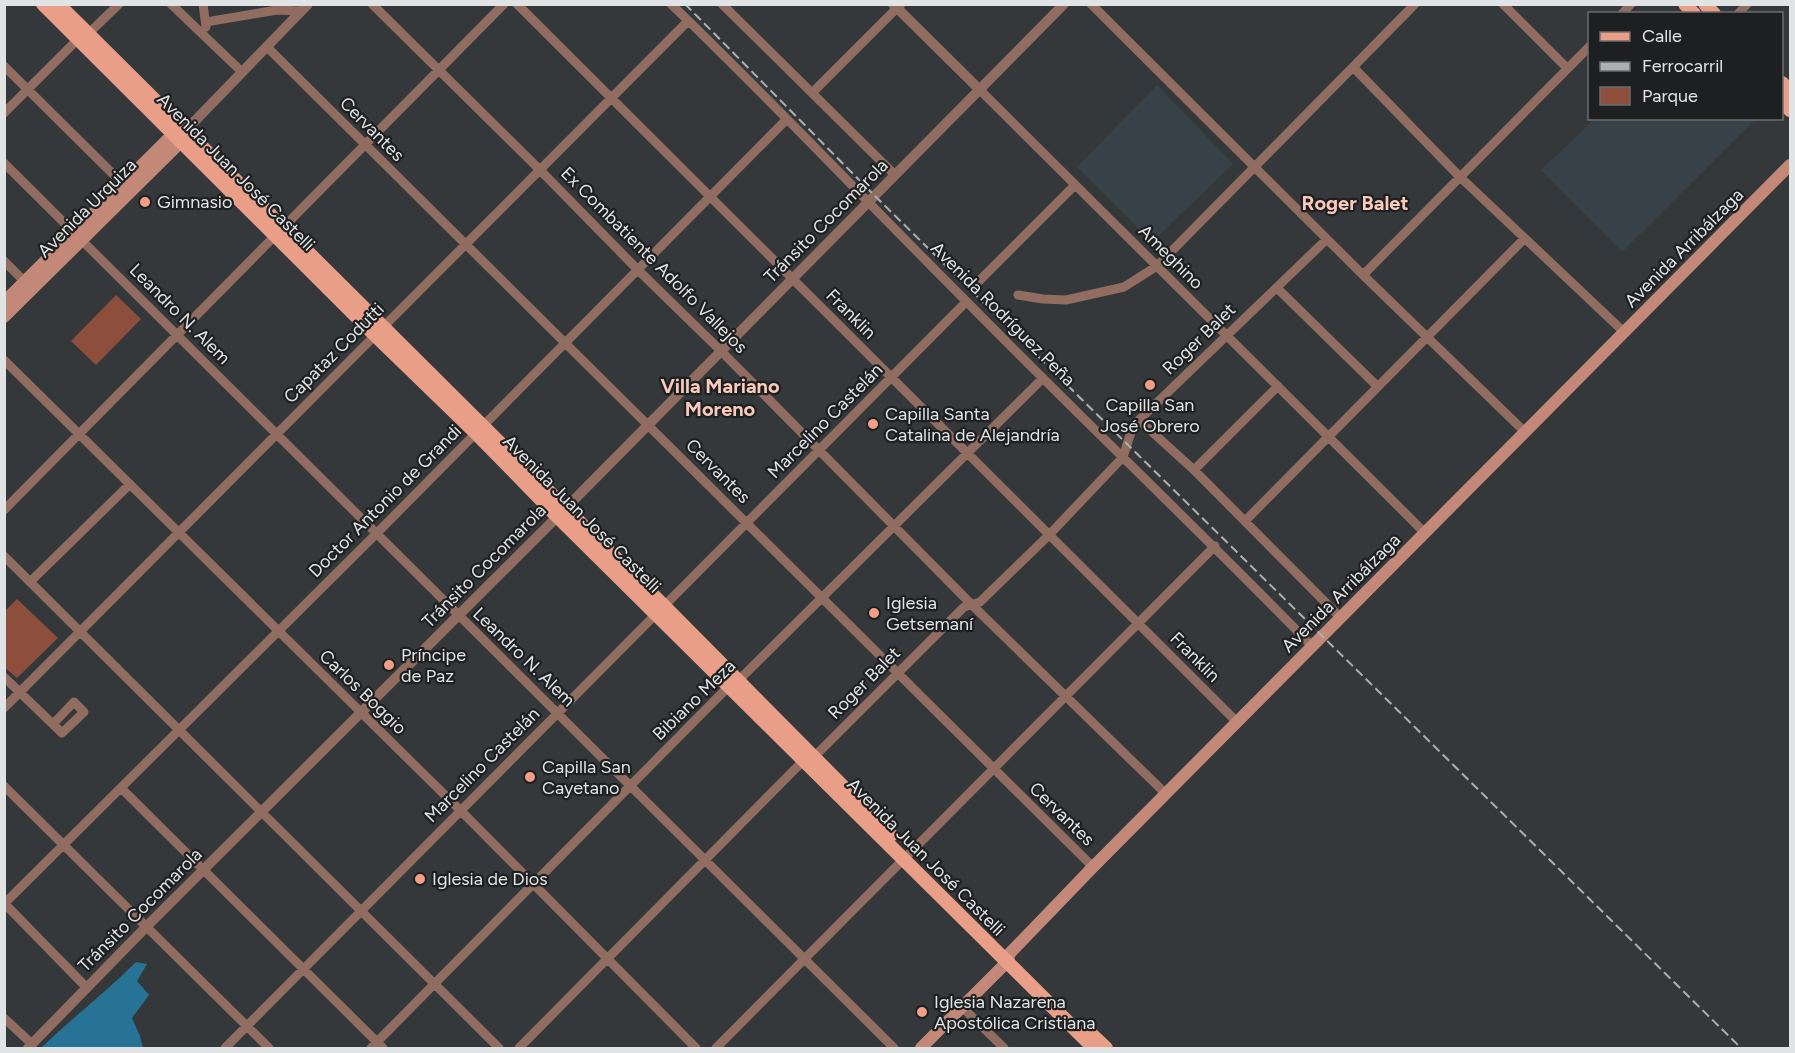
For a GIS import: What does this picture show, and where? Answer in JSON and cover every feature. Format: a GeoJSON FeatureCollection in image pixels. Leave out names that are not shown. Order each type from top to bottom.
{"type":"FeatureCollection","features":[{"type":"Feature","properties":{"kind":"main road","name":"Avenida Juan José Castelli"},"geometry":{"type":"LineString","coordinates":[[43,4],[82,37],[182,132],[279,232],[1008,958],[1094,1048]]}},
{"type":"Feature","properties":{"kind":"main road","name":"Avenida Juan José Castelli"},"geometry":{"type":"LineString","coordinates":[[58,4],[82,37]]}},
{"type":"Feature","properties":{"kind":"main road","name":"Avenida Urquiza"},"geometry":{"type":"LineString","coordinates":[[4,316],[29,285],[182,132]]}},
{"type":"Feature","properties":{"kind":"main road","name":"Avenida Arribálzaga"},"geometry":{"type":"LineString","coordinates":[[921,1048],[1093,867],[1791,165]]}},
{"type":"Feature","properties":{"kind":"main road","name":"Avenida Urquiza"},"geometry":{"type":"LineString","coordinates":[[4,302],[29,285]]}},
{"type":"Feature","properties":{"kind":"main road","name":"Avenida Juan José Castelli"},"geometry":{"type":"LineString","coordinates":[[1008,958],[1106,1048]]}},
{"type":"Feature","properties":{"kind":"street"},"geometry":{"type":"LineString","coordinates":[[4,113],[119,4]]}},
{"type":"Feature","properties":{"kind":"street"},"geometry":{"type":"LineString","coordinates":[[171,4],[242,72]]}},
{"type":"Feature","properties":{"kind":"street"},"geometry":{"type":"LineString","coordinates":[[203,4],[207,38]]}},
{"type":"Feature","properties":{"kind":"street","name":"Ex Combatiente Adolfo Vallejos"},"geometry":{"type":"LineString","coordinates":[[372,4],[972,604],[1166,794]]}},
{"type":"Feature","properties":{"kind":"street"},"geometry":{"type":"LineString","coordinates":[[4,510],[504,4]]}},
{"type":"Feature","properties":{"kind":"street","name":"Franklin"},"geometry":{"type":"LineString","coordinates":[[517,4],[1238,723]]}},
{"type":"Feature","properties":{"kind":"street","name":"Avenida Rodríguez Peña"},"geometry":{"type":"LineString","coordinates":[[671,4],[869,201],[966,302],[1215,546],[1313,647]]}},
{"type":"Feature","properties":{"kind":"street"},"geometry":{"type":"LineString","coordinates":[[722,4],[896,175]]}},
{"type":"Feature","properties":{"kind":"street","name":"Tránsito Cocomarola"},"geometry":{"type":"LineString","coordinates":[[30,1046],[1064,4]]}},
{"type":"Feature","properties":{"kind":"street"},"geometry":{"type":"LineString","coordinates":[[1091,4],[1363,275],[1525,432]]}},
{"type":"Feature","properties":{"kind":"street"},"geometry":{"type":"LineString","coordinates":[[1018,295],[1066,300],[1124,287],[1156,266],[1256,168],[1415,4]]}},
{"type":"Feature","properties":{"kind":"street"},"geometry":{"type":"LineString","coordinates":[[1503,4],[1567,68]]}},
{"type":"Feature","properties":{"kind":"street"},"geometry":{"type":"LineString","coordinates":[[813,92],[897,6]]}},
{"type":"Feature","properties":{"kind":"street","name":"Ameghino"},"geometry":{"type":"LineString","coordinates":[[897,6],[1425,533]]}},
{"type":"Feature","properties":{"kind":"street"},"geometry":{"type":"LineString","coordinates":[[206,22],[277,10],[305,8]]}},
{"type":"Feature","properties":{"kind":"street","name":"Avenida Urquiza"},"geometry":{"type":"LineString","coordinates":[[182,132],[305,8]]}},
{"type":"Feature","properties":{"kind":"street","name":"Capataz Codutti"},"geometry":{"type":"LineString","coordinates":[[4,708],[688,21]]}},
{"type":"Feature","properties":{"kind":"street","name":"Cervantes"},"geometry":{"type":"LineString","coordinates":[[267,47],[896,674],[1093,867]]}},
{"type":"Feature","properties":{"kind":"street"},"geometry":{"type":"LineString","coordinates":[[1363,275],[1588,48]]}},
{"type":"Feature","properties":{"kind":"street"},"geometry":{"type":"LineString","coordinates":[[4,66],[127,187]]}},
{"type":"Feature","properties":{"kind":"street"},"geometry":{"type":"LineString","coordinates":[[1354,68],[1459,176],[1625,333]]}},
{"type":"Feature","properties":{"kind":"street","name":"Doctor Antonio de Grandi"},"geometry":{"type":"LineString","coordinates":[[5,904],[787,119]]}},
{"type":"Feature","properties":{"kind":"street","name":"Leandro N. Alem"},"geometry":{"type":"LineString","coordinates":[[4,163],[894,1048]]}},
{"type":"Feature","properties":{"kind":"street"},"geometry":{"type":"LineString","coordinates":[[976,284],[1075,185]]}},
{"type":"Feature","properties":{"kind":"street","name":"Roger Balet"},"geometry":{"type":"LineString","coordinates":[[519,1048],[705,860],[964,607],[980,602],[1049,535],[1124,457],[1132,429],[1139,420],[1327,239]]}},
{"type":"Feature","properties":{"kind":"street"},"geometry":{"type":"LineString","coordinates":[[1245,520],[1524,239]]}},
{"type":"Feature","properties":{"kind":"street"},"geometry":{"type":"LineString","coordinates":[[4,261],[29,285]]}},
{"type":"Feature","properties":{"kind":"street"},"geometry":{"type":"LineString","coordinates":[[1277,288],[1377,386]]}},
{"type":"Feature","properties":{"kind":"street","name":"Marcelino Castelán"},"geometry":{"type":"LineString","coordinates":[[225,1048],[966,302]]}},
{"type":"Feature","properties":{"kind":"street","name":"Carlos Boggio"},"geometry":{"type":"LineString","coordinates":[[4,360],[696,1048]]}},
{"type":"Feature","properties":{"kind":"street","name":"Bibiano Meza"},"geometry":{"type":"LineString","coordinates":[[377,1047],[435,984],[630,785],[1043,378]]}},
{"type":"Feature","properties":{"kind":"street"},"geometry":{"type":"LineString","coordinates":[[1194,470],[1278,386]]}},
{"type":"Feature","properties":{"kind":"street"},"geometry":{"type":"LineString","coordinates":[[1139,420],[1194,470],[1341,618]]}},
{"type":"Feature","properties":{"kind":"street"},"geometry":{"type":"LineString","coordinates":[[30,582],[130,484]]}},
{"type":"Feature","properties":{"kind":"street"},"geometry":{"type":"LineString","coordinates":[[716,1048],[1215,546]]}},
{"type":"Feature","properties":{"kind":"street"},"geometry":{"type":"LineString","coordinates":[[4,556],[499,1048]]}},
{"type":"Feature","properties":{"kind":"street"},"geometry":{"type":"LineString","coordinates":[[4,677],[53,724]]}},
{"type":"Feature","properties":{"kind":"street"},"geometry":{"type":"LineString","coordinates":[[4,786],[269,1048]]}},
{"type":"Feature","properties":{"kind":"street"},"geometry":{"type":"LineString","coordinates":[[121,788],[303,969],[377,1047]]}},
{"type":"Feature","properties":{"kind":"street"},"geometry":{"type":"LineString","coordinates":[[5,904],[87,988]]}},
{"type":"Feature","properties":{"kind":"street"},"geometry":{"type":"LineString","coordinates":[[962,1007],[1004,1048]]}},
{"type":"Feature","properties":{"kind":"street"},"geometry":{"type":"LineString","coordinates":[[4,1018],[30,1046]]}},
{"type":"Feature","properties":{"kind":"shaded area"},"geometry":{"type":"Polygon","coordinates":[[[1157,85],[1233,164],[1152,242],[1077,167],[1157,85]]]}},
{"type":"Feature","properties":{"kind":"shaded area"},"geometry":{"type":"Polygon","coordinates":[[[1594,120],[1755,120],[1622,252],[1541,170],[1594,120]]]}},
{"type":"Feature","properties":{"kind":"green space"},"geometry":{"type":"Polygon","coordinates":[[[116,295],[141,319],[96,365],[71,341],[116,295]]]}},
{"type":"Feature","properties":{"kind":"green space"},"geometry":{"type":"Polygon","coordinates":[[[17,599],[58,638],[17,678],[4,667],[5,611],[17,599]]]}},
{"type":"Feature","properties":{"kind":"water"},"geometry":{"type":"Polygon","coordinates":[[[136,962],[147,964],[137,981],[149,995],[132,1018],[143,1048],[41,1048],[113,984],[136,962]]]}},
{"type":"Feature","properties":{"kind":"railway"},"geometry":{"type":"LineString","coordinates":[[685,4],[875,196],[1741,1048]]}},
{"type":"Feature","properties":{"kind":"place","name":"Gimnasio"},"geometry":{"type":"Point","coordinates":[145,202]}},
{"type":"Feature","properties":{"kind":"place","name":"Capilla San José Obrero"},"geometry":{"type":"Point","coordinates":[1150,385]}},
{"type":"Feature","properties":{"kind":"place","name":"Capilla Santa Catalina de Alejandría"},"geometry":{"type":"Point","coordinates":[873,424]}},
{"type":"Feature","properties":{"kind":"place","name":"Iglesia Getsemaní"},"geometry":{"type":"Point","coordinates":[874,613]}},
{"type":"Feature","properties":{"kind":"place","name":"Príncipe de Paz"},"geometry":{"type":"Point","coordinates":[389,665]}},
{"type":"Feature","properties":{"kind":"place","name":"Capilla San Cayetano"},"geometry":{"type":"Point","coordinates":[530,777]}},
{"type":"Feature","properties":{"kind":"place","name":"Iglesia de Dios"},"geometry":{"type":"Point","coordinates":[420,879]}},
{"type":"Feature","properties":{"kind":"place","name":"Iglesia Nazarena Apostólica Cristiana"},"geometry":{"type":"Point","coordinates":[922,1012]}},
{"type":"Feature","properties":{"kind":"district","name":"Roger Balet"},"geometry":{"type":"Point","coordinates":[1355,203]}},
{"type":"Feature","properties":{"kind":"district","name":"Villa Mariano Moreno"},"geometry":{"type":"Point","coordinates":[720,398]}}]}
